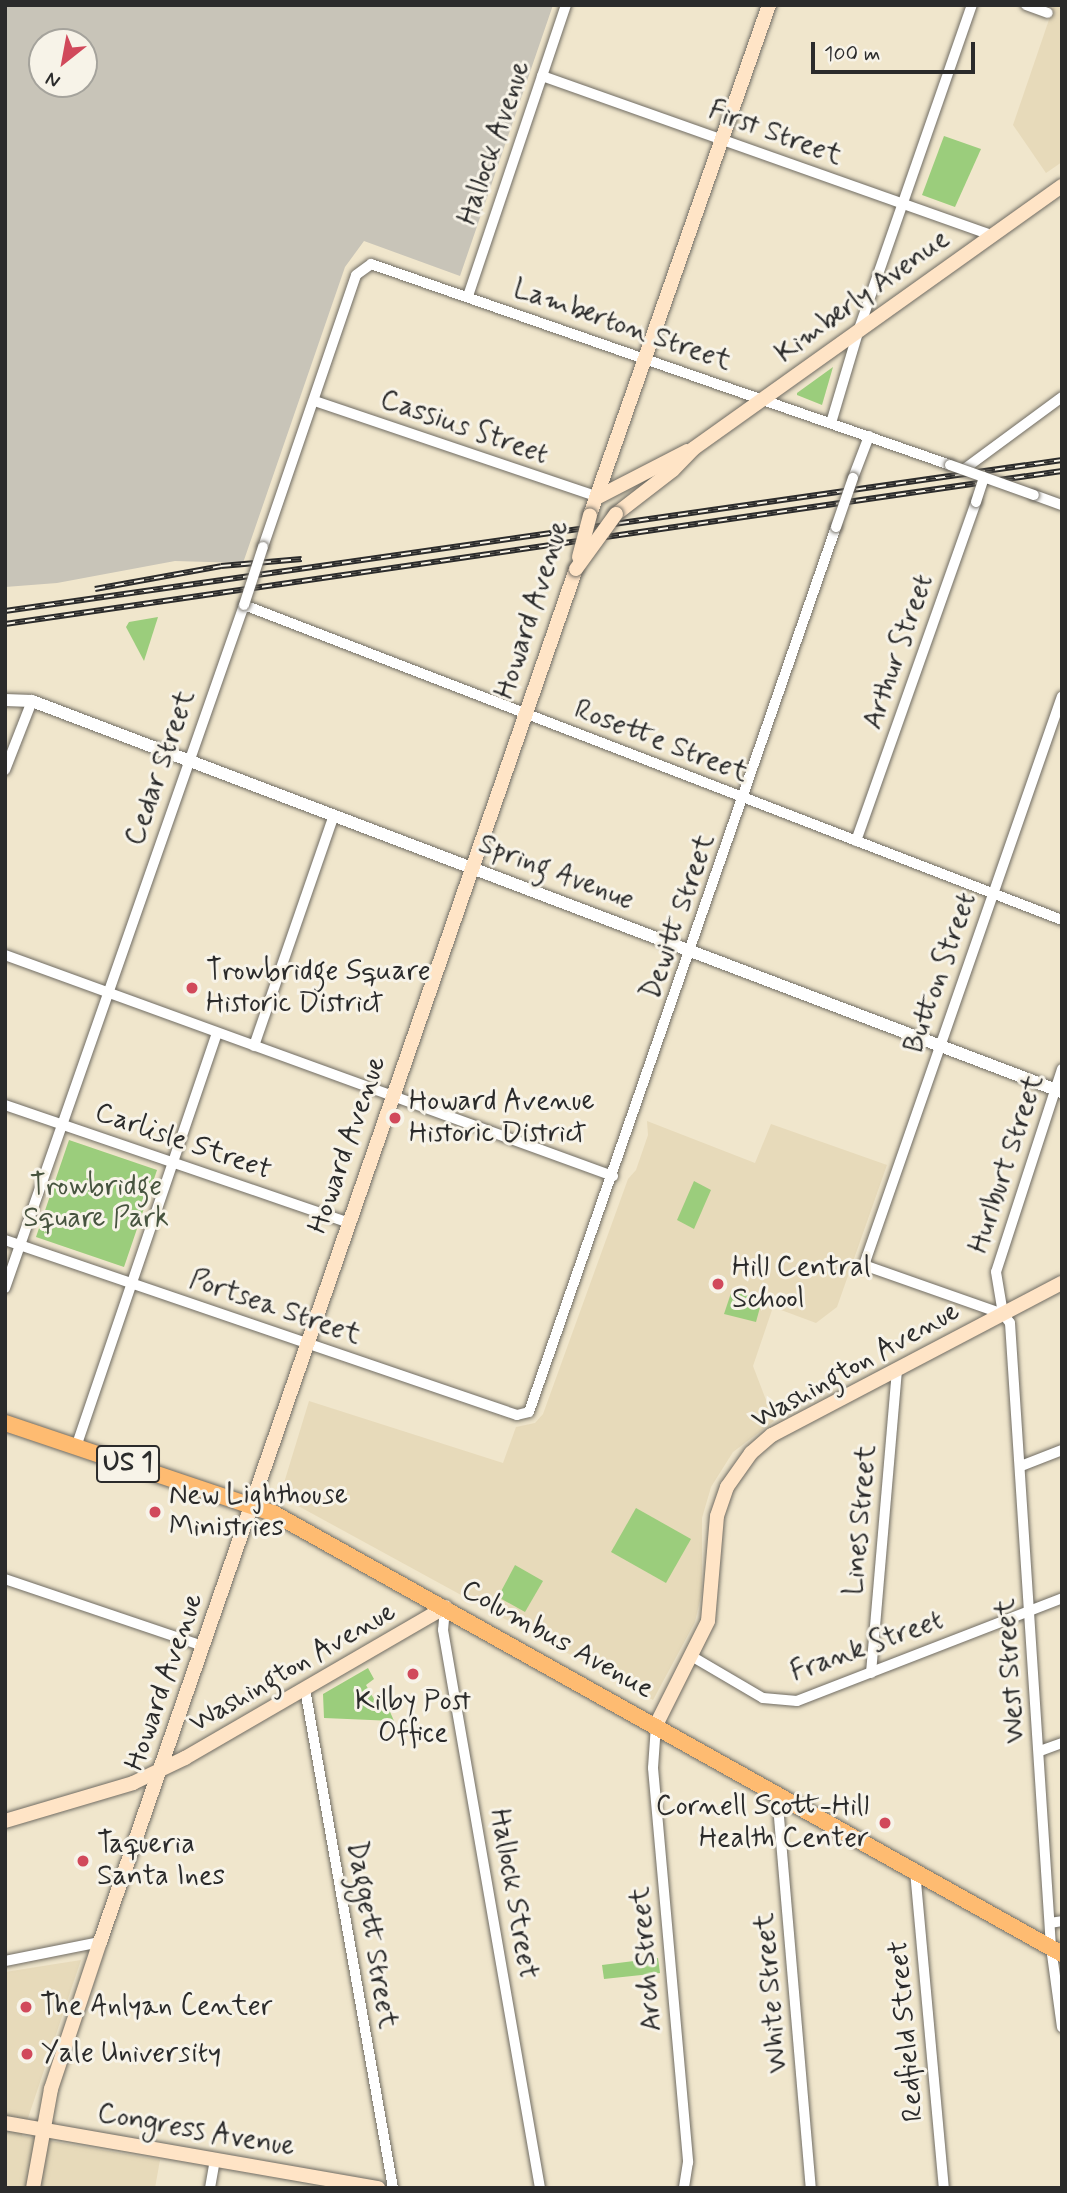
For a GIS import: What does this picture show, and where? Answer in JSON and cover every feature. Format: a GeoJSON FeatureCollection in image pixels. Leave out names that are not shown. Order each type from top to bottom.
{"type":"FeatureCollection","features":[{"type":"Feature","properties":{"kind":"main road","name":"Howard Avenue"},"geometry":{"type":"LineString","coordinates":[[33,2188],[41,2129],[100,1942],[347,1222],[576,569],[590,515],[648,358],[769,5]]}},
{"type":"Feature","properties":{"kind":"main road","name":"Kimberly Avenue"},"geometry":{"type":"LineString","coordinates":[[694,449],[1062,186]]}},
{"type":"Feature","properties":{"kind":"main road"},"geometry":{"type":"LineString","coordinates":[[598,497],[694,449]]}},
{"type":"Feature","properties":{"kind":"main road"},"geometry":{"type":"LineString","coordinates":[[576,569],[616,514],[673,470],[694,449]]}},
{"type":"Feature","properties":{"kind":"main road","name":"Washington Avenue"},"geometry":{"type":"LineString","coordinates":[[656,1725],[693,1657],[712,1605],[717,1516],[735,1473],[772,1435],[1062,1283]]}},
{"type":"Feature","properties":{"kind":"main road","name":"Columbus Avenue"},"geometry":{"type":"LineString","coordinates":[[5,1423],[272,1513],[445,1607],[1056,1950]]}},
{"type":"Feature","properties":{"kind":"main road","name":"Washington Avenue"},"geometry":{"type":"LineString","coordinates":[[5,1821],[133,1783],[160,1770],[445,1607]]}},
{"type":"Feature","properties":{"kind":"main road","name":"Congress Avenue"},"geometry":{"type":"LineString","coordinates":[[5,2123],[369,2187]]}},
{"type":"Feature","properties":{"kind":"street","name":"Hallock Avenue"},"geometry":{"type":"LineString","coordinates":[[468,296],[566,5]]}},
{"type":"Feature","properties":{"kind":"street"},"geometry":{"type":"LineString","coordinates":[[831,423],[859,329],[972,5]]}},
{"type":"Feature","properties":{"kind":"street"},"geometry":{"type":"LineString","coordinates":[[1026,5],[1048,13]]}},
{"type":"Feature","properties":{"kind":"street","name":"First Street"},"geometry":{"type":"LineString","coordinates":[[542,76],[991,235]]}},
{"type":"Feature","properties":{"kind":"street","name":"Lamberton Street"},"geometry":{"type":"LineString","coordinates":[[365,265],[380,265],[950,465],[967,467],[984,477],[1062,505]]}},
{"type":"Feature","properties":{"kind":"street","name":"Cedar Street"},"geometry":{"type":"LineString","coordinates":[[5,1288],[187,760],[245,606],[356,275],[365,265]]}},
{"type":"Feature","properties":{"kind":"street"},"geometry":{"type":"LineString","coordinates":[[967,467],[1062,397]]}},
{"type":"Feature","properties":{"kind":"street","name":"Cassius Street"},"geometry":{"type":"LineString","coordinates":[[315,401],[598,497]]}},
{"type":"Feature","properties":{"kind":"street","name":"Dewitt Street"},"geometry":{"type":"LineString","coordinates":[[529,1412],[869,436]]}},
{"type":"Feature","properties":{"kind":"street","name":"Arthur Street"},"geometry":{"type":"LineString","coordinates":[[856,841],[984,477]]}},
{"type":"Feature","properties":{"kind":"street","name":"Rosette Street"},"geometry":{"type":"LineString","coordinates":[[245,606],[1062,920]]}},
{"type":"Feature","properties":{"kind":"street","name":"Button Street"},"geometry":{"type":"LineString","coordinates":[[1003,1314],[864,1265],[1062,696]]}},
{"type":"Feature","properties":{"kind":"street","name":"Spring Avenue"},"geometry":{"type":"LineString","coordinates":[[5,700],[32,701],[472,866],[1058,1091]]}},
{"type":"Feature","properties":{"kind":"street"},"geometry":{"type":"LineString","coordinates":[[5,770],[32,701]]}},
{"type":"Feature","properties":{"kind":"street"},"geometry":{"type":"LineString","coordinates":[[254,1046],[334,815]]}},
{"type":"Feature","properties":{"kind":"street"},"geometry":{"type":"LineString","coordinates":[[5,955],[613,1176]]}},
{"type":"Feature","properties":{"kind":"street"},"geometry":{"type":"LineString","coordinates":[[76,1447],[217,1033]]}},
{"type":"Feature","properties":{"kind":"street","name":"Hurlburt Street"},"geometry":{"type":"LineString","coordinates":[[1003,1314],[996,1272],[1058,1091],[1062,1069]]}},
{"type":"Feature","properties":{"kind":"street","name":"Carlisle Street"},"geometry":{"type":"LineString","coordinates":[[5,1105],[347,1222]]}},
{"type":"Feature","properties":{"kind":"street","name":"Portsea Street"},"geometry":{"type":"LineString","coordinates":[[5,1240],[517,1415],[529,1412]]}},
{"type":"Feature","properties":{"kind":"street","name":"West Street"},"geometry":{"type":"LineString","coordinates":[[1003,1314],[1010,1323],[1050,1923],[1056,1950],[1062,2026]]}},
{"type":"Feature","properties":{"kind":"street","name":"Lines Street"},"geometry":{"type":"LineString","coordinates":[[871,1673],[897,1370]]}},
{"type":"Feature","properties":{"kind":"street"},"geometry":{"type":"LineString","coordinates":[[1021,1466],[1062,1450]]}},
{"type":"Feature","properties":{"kind":"street"},"geometry":{"type":"LineString","coordinates":[[5,1579],[203,1646]]}},
{"type":"Feature","properties":{"kind":"street","name":"Frank Street"},"geometry":{"type":"LineString","coordinates":[[693,1657],[776,1701],[797,1701],[1062,1598]]}},
{"type":"Feature","properties":{"kind":"street","name":"Hallock Street"},"geometry":{"type":"LineString","coordinates":[[445,1607],[443,1630],[540,2188]]}},
{"type":"Feature","properties":{"kind":"street","name":"Daggett Street"},"geometry":{"type":"LineString","coordinates":[[305,1689],[393,2188]]}},
{"type":"Feature","properties":{"kind":"street","name":"Arch Street"},"geometry":{"type":"LineString","coordinates":[[656,1725],[653,1768],[688,2162],[684,2188]]}},
{"type":"Feature","properties":{"kind":"street"},"geometry":{"type":"LineString","coordinates":[[1040,1751],[1062,1743]]}},
{"type":"Feature","properties":{"kind":"street","name":"White Street"},"geometry":{"type":"LineString","coordinates":[[778,1794],[811,2188]]}},
{"type":"Feature","properties":{"kind":"street","name":"Redfield Street"},"geometry":{"type":"LineString","coordinates":[[915,1870],[944,2188]]}},
{"type":"Feature","properties":{"kind":"street"},"geometry":{"type":"LineString","coordinates":[[1050,1923],[1062,1921]]}},
{"type":"Feature","properties":{"kind":"street"},"geometry":{"type":"LineString","coordinates":[[5,1961],[100,1942]]}},
{"type":"Feature","properties":{"kind":"street"},"geometry":{"type":"LineString","coordinates":[[210,2188],[215,2160]]}},
{"type":"Feature","properties":{"kind":"shaded area"},"geometry":{"type":"Polygon","coordinates":[[[5,5],[553,5],[460,276],[364,241],[345,267],[243,563],[175,561],[57,583],[5,587],[5,5]]]}},
{"type":"Feature","properties":{"kind":"shaded area"},"geometry":{"type":"Polygon","coordinates":[[[1054,5],[1062,5],[1062,162],[1046,173],[1013,125],[1054,5]]]}},
{"type":"Feature","properties":{"kind":"shaded area"},"geometry":{"type":"Polygon","coordinates":[[[647,1121],[755,1163],[771,1124],[887,1165],[837,1307],[816,1323],[773,1307],[753,1366],[774,1421],[733,1452],[711,1487],[702,1518],[702,1592],[695,1622],[653,1700],[280,1496],[309,1401],[503,1463],[516,1427],[535,1423],[543,1414],[628,1179],[636,1170],[648,1135],[647,1121]]]}},
{"type":"Feature","properties":{"kind":"shaded area","name":"Yale University"},"geometry":{"type":"Polygon","coordinates":[[[81,1960],[22,2136],[160,2160],[155,2188],[5,2188],[5,1972],[81,1960]]]}},
{"type":"Feature","properties":{"kind":"green space"},"geometry":{"type":"Polygon","coordinates":[[[944,136],[981,149],[955,207],[922,195],[944,136]]]}},
{"type":"Feature","properties":{"kind":"green space"},"geometry":{"type":"Polygon","coordinates":[[[833,367],[822,405],[797,395],[797,393],[833,367]]]}},
{"type":"Feature","properties":{"kind":"green space"},"geometry":{"type":"Polygon","coordinates":[[[158,617],[144,661],[126,627],[129,622],[158,617]]]}},
{"type":"Feature","properties":{"kind":"green space","name":"Trowbridge Square Park"},"geometry":{"type":"Polygon","coordinates":[[[69,1140],[157,1170],[124,1267],[36,1237],[69,1140]]]}},
{"type":"Feature","properties":{"kind":"green space"},"geometry":{"type":"Polygon","coordinates":[[[694,1181],[711,1190],[694,1229],[677,1220],[694,1181]]]}},
{"type":"Feature","properties":{"kind":"green space"},"geometry":{"type":"Polygon","coordinates":[[[732,1290],[762,1300],[756,1322],[724,1314],[732,1290]]]}},
{"type":"Feature","properties":{"kind":"green space"},"geometry":{"type":"Polygon","coordinates":[[[636,1508],[691,1539],[666,1583],[611,1552],[636,1508]]]}},
{"type":"Feature","properties":{"kind":"green space"},"geometry":{"type":"Polygon","coordinates":[[[515,1565],[543,1581],[525,1612],[498,1597],[515,1565]]]}},
{"type":"Feature","properties":{"kind":"green space"},"geometry":{"type":"Polygon","coordinates":[[[368,1668],[374,1679],[366,1685],[379,1708],[388,1707],[394,1721],[324,1718],[323,1694],[368,1668]]]}},
{"type":"Feature","properties":{"kind":"green space"},"geometry":{"type":"Polygon","coordinates":[[[658,1958],[660,1973],[604,1979],[602,1965],[658,1958]]]}},
{"type":"Feature","properties":{"kind":"railway"},"geometry":{"type":"LineString","coordinates":[[5,611],[1062,460]]}},
{"type":"Feature","properties":{"kind":"railway"},"geometry":{"type":"LineString","coordinates":[[5,624],[1062,471]]}},
{"type":"Feature","properties":{"kind":"railway"},"geometry":{"type":"LineString","coordinates":[[95,589],[221,566],[302,559]]}},
{"type":"Feature","properties":{"kind":"place","name":"Trowbridge Square Historic District"},"geometry":{"type":"Point","coordinates":[192,988]}},
{"type":"Feature","properties":{"kind":"place","name":"Howard Avenue Historic District"},"geometry":{"type":"Point","coordinates":[395,1118]}},
{"type":"Feature","properties":{"kind":"place","name":"Hill Central School"},"geometry":{"type":"Point","coordinates":[718,1284]}},
{"type":"Feature","properties":{"kind":"place","name":"New Lighthouse Ministries"},"geometry":{"type":"Point","coordinates":[155,1512]}},
{"type":"Feature","properties":{"kind":"place","name":"Kilby Post Office"},"geometry":{"type":"Point","coordinates":[413,1674]}},
{"type":"Feature","properties":{"kind":"place","name":"Cornell Scott-Hill Health Center"},"geometry":{"type":"Point","coordinates":[885,1823]}},
{"type":"Feature","properties":{"kind":"place","name":"Taqueria Santa Ines"},"geometry":{"type":"Point","coordinates":[83,1861]}},
{"type":"Feature","properties":{"kind":"place","name":"The Anlyan Center"},"geometry":{"type":"Point","coordinates":[26,2007]}},
{"type":"Feature","properties":{"kind":"place","name":"Yale University"},"geometry":{"type":"Point","coordinates":[27,2054]}}]}
